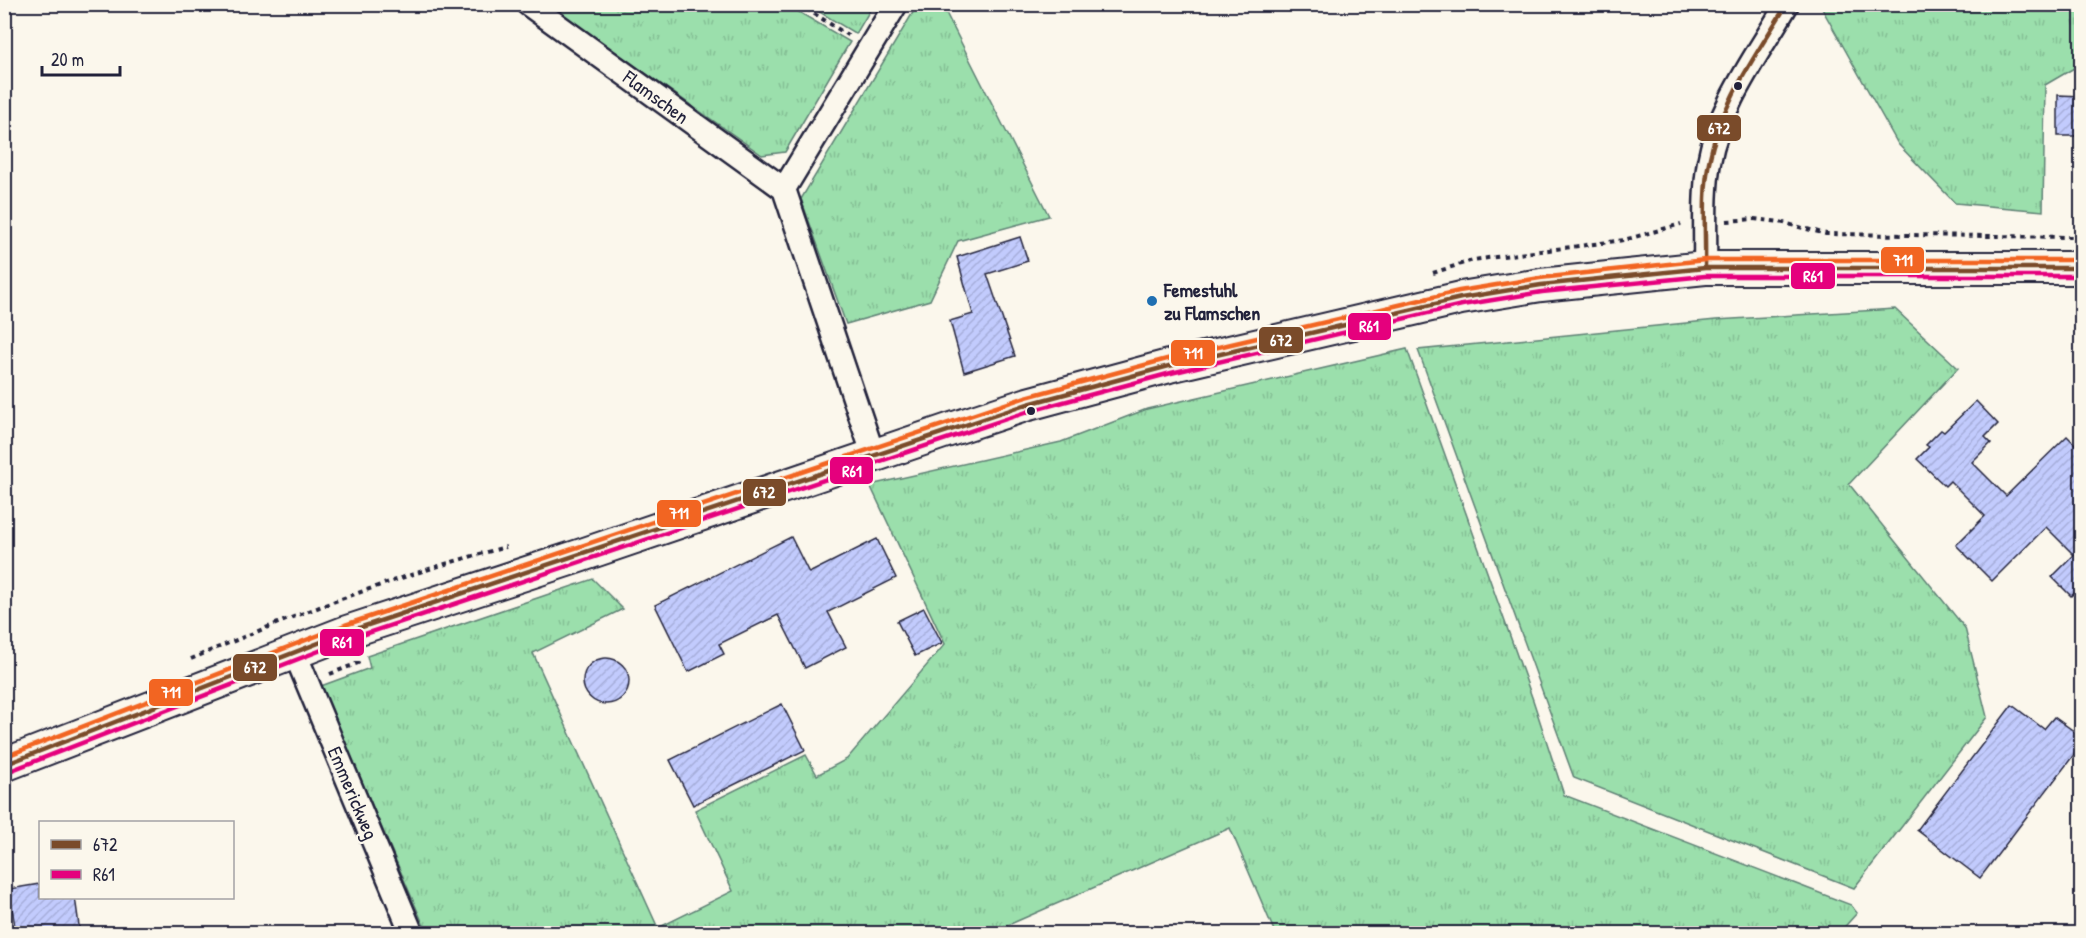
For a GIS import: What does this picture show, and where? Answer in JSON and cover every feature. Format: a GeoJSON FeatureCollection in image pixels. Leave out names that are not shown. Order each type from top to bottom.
{"type":"FeatureCollection","features":[{"type":"Feature","properties":{"kind":"main road"},"geometry":{"type":"LineString","coordinates":[[4,765],[294,651],[873,454],[1028,404],[1169,366],[1450,301],[1541,285],[1705,268],[2082,268]]}},
{"type":"Feature","properties":{"kind":"street","name":"Flamschen"},"geometry":{"type":"LineString","coordinates":[[528,4],[784,189]]}},
{"type":"Feature","properties":{"kind":"street"},"geometry":{"type":"LineString","coordinates":[[873,454],[784,189],[896,4]]}},
{"type":"Feature","properties":{"kind":"street"},"geometry":{"type":"LineString","coordinates":[[1705,268],[1710,160],[1729,107],[1788,4]]}},
{"type":"Feature","properties":{"kind":"street","name":"Emmerickweg"},"geometry":{"type":"LineString","coordinates":[[294,651],[412,933]]}},
{"type":"Feature","properties":{"kind":"path"},"geometry":{"type":"LineString","coordinates":[[799,4],[850,36]]}},
{"type":"Feature","properties":{"kind":"green space"},"geometry":{"type":"Polygon","coordinates":[[[918,4],[942,5],[1049,216],[958,241],[930,300],[846,324],[801,199],[918,4]]]}},
{"type":"Feature","properties":{"kind":"green space"},"geometry":{"type":"Polygon","coordinates":[[[549,5],[787,5],[850,42],[785,152],[762,155],[549,5]]]}},
{"type":"Feature","properties":{"kind":"green space"},"geometry":{"type":"Polygon","coordinates":[[[808,5],[873,5],[856,34],[808,5]]]}},
{"type":"Feature","properties":{"kind":"green space"},"geometry":{"type":"Polygon","coordinates":[[[1820,5],[2081,5],[2081,64],[2045,85],[2043,211],[1955,203],[1898,144],[1820,5]]]}},
{"type":"Feature","properties":{"kind":"green space"},"geometry":{"type":"Polygon","coordinates":[[[1895,309],[1958,368],[1849,484],[1965,628],[1987,717],[1854,888],[1574,778],[1418,350],[1716,320],[1895,309]]]}},
{"type":"Feature","properties":{"kind":"green space"},"geometry":{"type":"Polygon","coordinates":[[[1407,349],[1533,700],[1564,795],[1851,905],[1857,913],[1839,933],[1275,933],[1230,828],[990,933],[427,933],[321,686],[370,668],[367,656],[593,579],[623,609],[533,653],[658,928],[733,891],[695,810],[806,755],[817,775],[847,759],[945,644],[870,485],[1061,442],[1147,409],[1407,349]]]}},
{"type":"Feature","properties":{"kind":"building"},"geometry":{"type":"Polygon","coordinates":[[[2058,95],[2082,96],[2082,136],[2058,136],[2058,95]]]}},
{"type":"Feature","properties":{"kind":"building"},"geometry":{"type":"Polygon","coordinates":[[[1020,237],[1028,261],[987,274],[1015,356],[964,372],[950,321],[973,314],[957,257],[1020,237]]]}},
{"type":"Feature","properties":{"kind":"building"},"geometry":{"type":"Polygon","coordinates":[[[1976,401],[1998,424],[1985,437],[1991,443],[1972,462],[2006,496],[2067,436],[2082,451],[2082,586],[2071,596],[2052,577],[2074,555],[2046,527],[1992,581],[1956,545],[1985,516],[1950,481],[1945,486],[1917,459],[1929,447],[1926,445],[1941,430],[1944,432],[1976,401]]]}},
{"type":"Feature","properties":{"kind":"building"},"geometry":{"type":"Polygon","coordinates":[[[791,537],[809,573],[877,539],[896,578],[828,612],[846,647],[805,668],[778,615],[719,644],[724,654],[688,672],[655,605],[791,537]]]}},
{"type":"Feature","properties":{"kind":"building"},"geometry":{"type":"Polygon","coordinates":[[[924,608],[942,643],[915,656],[897,621],[924,608]]]}},
{"type":"Feature","properties":{"kind":"building"},"geometry":{"type":"Polygon","coordinates":[[[606,658],[622,665],[629,681],[622,697],[606,704],[590,697],[583,681],[590,665],[606,658]]]}},
{"type":"Feature","properties":{"kind":"building"},"geometry":{"type":"Polygon","coordinates":[[[782,704],[805,750],[693,805],[670,760],[782,704]]]}},
{"type":"Feature","properties":{"kind":"building"},"geometry":{"type":"Polygon","coordinates":[[[2012,705],[2044,729],[2054,717],[2082,737],[2082,744],[1980,878],[1917,830],[2012,705]]]}},
{"type":"Feature","properties":{"kind":"building"},"geometry":{"type":"Polygon","coordinates":[[[39,884],[39,899],[75,899],[80,933],[16,933],[9,889],[39,884]]]}},
{"type":"Feature","properties":{"kind":"transit line","name":"672"},"geometry":{"type":"LineString","coordinates":[[1705,268],[1706,188],[1714,141],[1741,80],[1787,4]]}},
{"type":"Feature","properties":{"kind":"transit line","name":"711"},"geometry":{"type":"LineString","coordinates":[[4,757],[345,625],[1026,397],[1167,359],[1459,291],[1540,278],[1705,260],[2082,260]]}},
{"type":"Feature","properties":{"kind":"transit line","name":"672"},"geometry":{"type":"LineString","coordinates":[[4,765],[347,632],[1028,404],[1169,366],[1461,298],[1541,285],[1705,268],[2082,268]]}},
{"type":"Feature","properties":{"kind":"transit line","name":"R61"},"geometry":{"type":"LineString","coordinates":[[7,772],[350,639],[1030,411],[1171,373],[1462,305],[1542,292],[1705,276],[2082,276]]}},
{"type":"Feature","properties":{"kind":"place","name":"Femestuhl zu Flamschen"},"geometry":{"type":"Point","coordinates":[1152,301]}}]}
